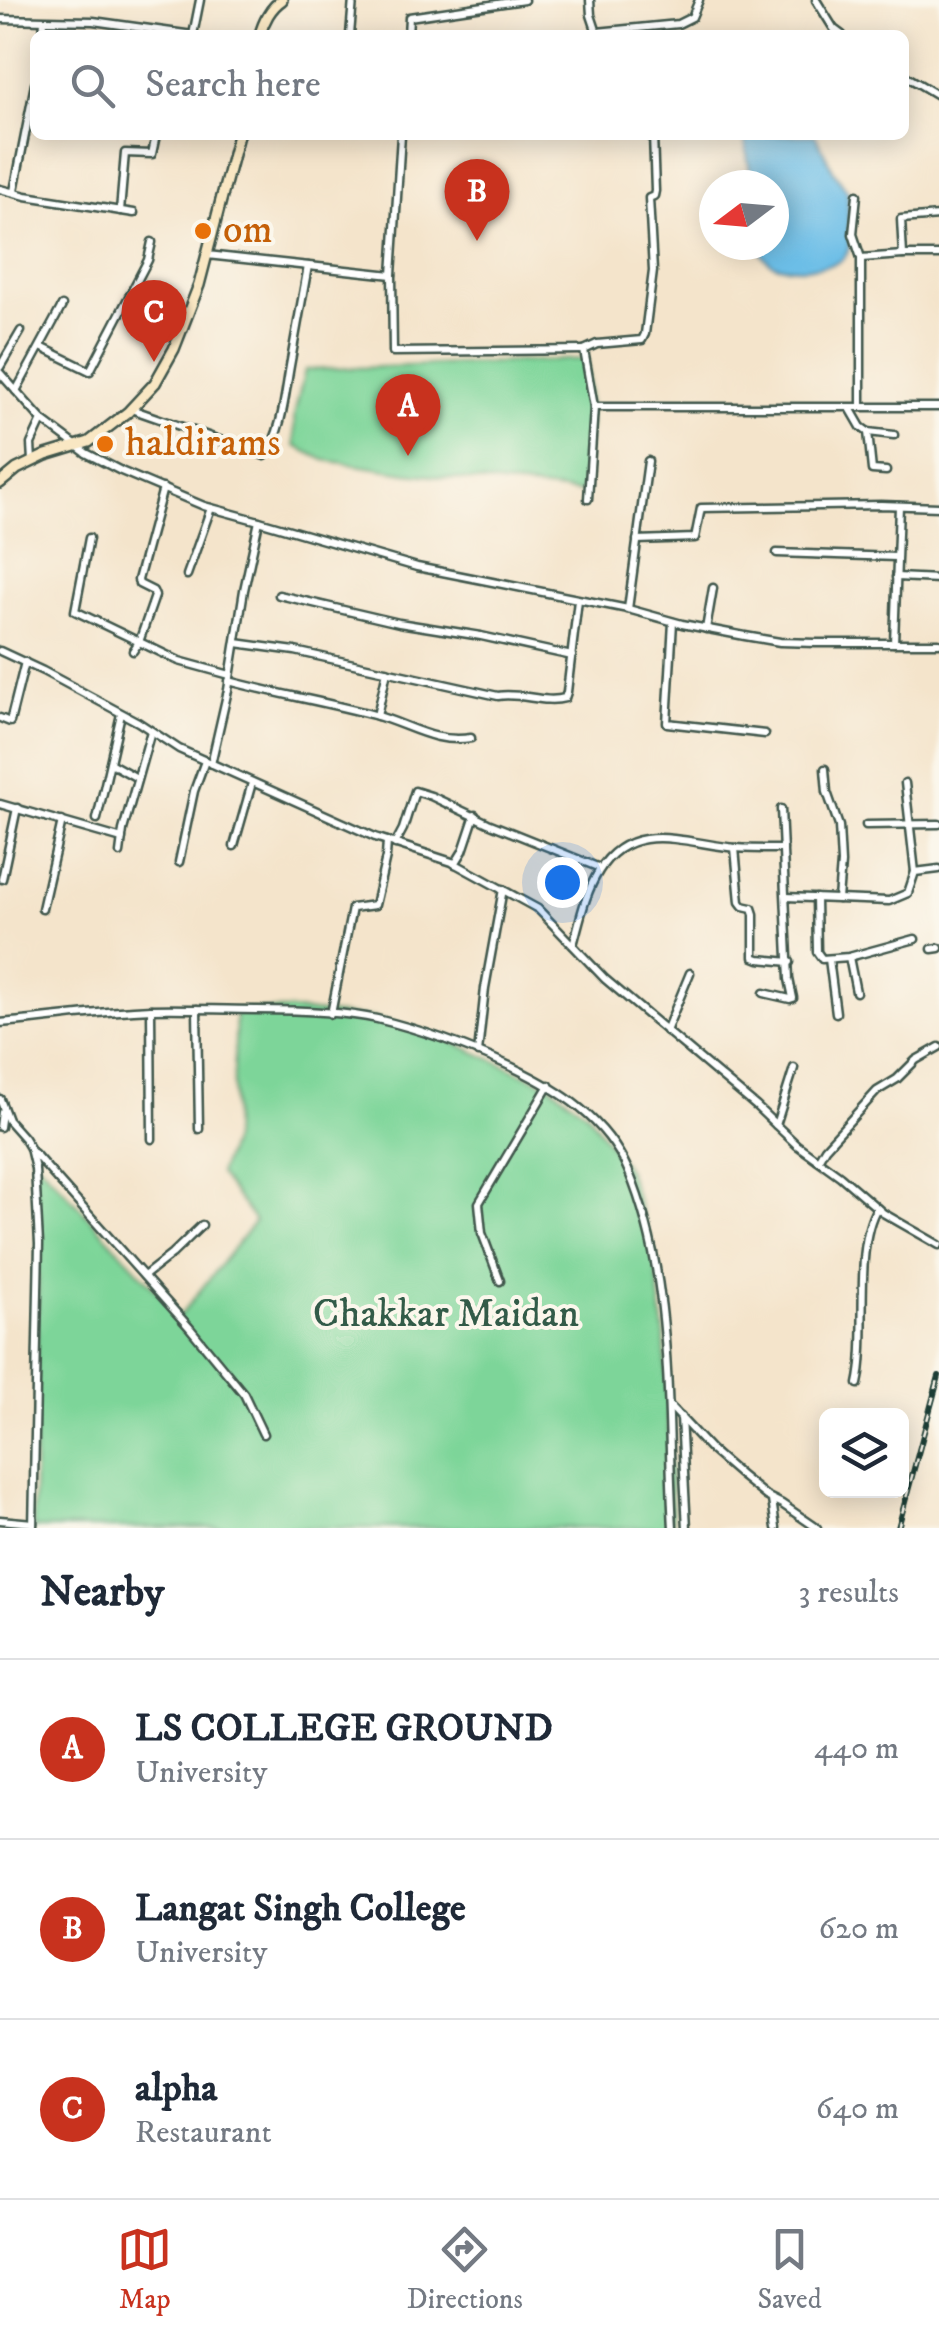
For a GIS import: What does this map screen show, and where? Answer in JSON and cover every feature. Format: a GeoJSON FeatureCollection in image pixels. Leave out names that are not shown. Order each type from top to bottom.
{"type":"FeatureCollection","features":[{"type":"Feature","properties":{"kind":"main road"},"geometry":{"type":"LineString","coordinates":[[261,30],[282,0]]}},
{"type":"Feature","properties":{"kind":"main road"},"geometry":{"type":"LineString","coordinates":[[0,483],[16,468],[89,442],[130,409],[154,383],[174,349],[200,285],[236,140]]}},
{"type":"Feature","properties":{"kind":"street"},"geometry":{"type":"LineString","coordinates":[[194,30],[200,0]]}},
{"type":"Feature","properties":{"kind":"street"},"geometry":{"type":"LineString","coordinates":[[350,30],[352,0]]}},
{"type":"Feature","properties":{"kind":"street"},"geometry":{"type":"LineString","coordinates":[[408,30],[409,18],[524,0]]}},
{"type":"Feature","properties":{"kind":"street"},"geometry":{"type":"LineString","coordinates":[[590,0],[597,30]]}},
{"type":"Feature","properties":{"kind":"street"},"geometry":{"type":"LineString","coordinates":[[625,30],[678,24],[692,17],[699,0]]}},
{"type":"Feature","properties":{"kind":"street"},"geometry":{"type":"LineString","coordinates":[[816,0],[835,30]]}},
{"type":"Feature","properties":{"kind":"street"},"geometry":{"type":"LineString","coordinates":[[0,19],[93,21],[157,30]]}},
{"type":"Feature","properties":{"kind":"street"},"geometry":{"type":"LineString","coordinates":[[43,30],[44,21]]}},
{"type":"Feature","properties":{"kind":"street"},"geometry":{"type":"LineString","coordinates":[[909,77],[939,96]]}},
{"type":"Feature","properties":{"kind":"street"},"geometry":{"type":"LineString","coordinates":[[14,192],[30,110]]}},
{"type":"Feature","properties":{"kind":"street"},"geometry":{"type":"LineString","coordinates":[[120,211],[125,154],[152,154],[155,140]]}},
{"type":"Feature","properties":{"kind":"street"},"geometry":{"type":"LineString","coordinates":[[401,140],[392,275],[393,352],[584,350],[597,344],[642,340],[652,271],[649,198],[655,191],[652,140]]}},
{"type":"Feature","properties":{"kind":"street"},"geometry":{"type":"LineString","coordinates":[[0,189],[134,213]]}},
{"type":"Feature","properties":{"kind":"street"},"geometry":{"type":"LineString","coordinates":[[856,195],[853,234],[862,258],[861,407]]}},
{"type":"Feature","properties":{"kind":"street"},"geometry":{"type":"LineString","coordinates":[[903,256],[901,219],[939,216]]}},
{"type":"Feature","properties":{"kind":"street"},"geometry":{"type":"LineString","coordinates":[[42,347],[90,371],[148,260],[152,242]]}},
{"type":"Feature","properties":{"kind":"street"},"geometry":{"type":"LineString","coordinates":[[207,255],[392,275]]}},
{"type":"Feature","properties":{"kind":"street"},"geometry":{"type":"LineString","coordinates":[[862,258],[939,256]]}},
{"type":"Feature","properties":{"kind":"street"},"geometry":{"type":"LineString","coordinates":[[130,409],[265,456],[282,407],[308,266]]}},
{"type":"Feature","properties":{"kind":"street"},"geometry":{"type":"LineString","coordinates":[[16,391],[62,306]]}},
{"type":"Feature","properties":{"kind":"street"},"geometry":{"type":"LineString","coordinates":[[21,330],[0,370],[42,420],[108,465],[211,508],[417,567],[706,629],[780,642],[939,643]]}},
{"type":"Feature","properties":{"kind":"street"},"geometry":{"type":"LineString","coordinates":[[584,350],[594,407],[588,499]]}},
{"type":"Feature","properties":{"kind":"street"},"geometry":{"type":"LineString","coordinates":[[594,407],[939,407]]}},
{"type":"Feature","properties":{"kind":"street"},"geometry":{"type":"LineString","coordinates":[[849,407],[868,432],[894,435]]}},
{"type":"Feature","properties":{"kind":"street"},"geometry":{"type":"LineString","coordinates":[[32,461],[32,444],[42,420]]}},
{"type":"Feature","properties":{"kind":"street"},"geometry":{"type":"LineString","coordinates":[[868,432],[872,470],[886,471]]}},
{"type":"Feature","properties":{"kind":"street"},"geometry":{"type":"LineString","coordinates":[[628,610],[648,461]]}},
{"type":"Feature","properties":{"kind":"street"},"geometry":{"type":"LineString","coordinates":[[133,651],[155,596],[138,580],[163,488]]}},
{"type":"Feature","properties":{"kind":"street"},"geometry":{"type":"LineString","coordinates":[[894,643],[898,506]]}},
{"type":"Feature","properties":{"kind":"street"},"geometry":{"type":"LineString","coordinates":[[637,540],[695,538],[701,508],[939,507]]}},
{"type":"Feature","properties":{"kind":"street"},"geometry":{"type":"LineString","coordinates":[[188,576],[211,508]]}},
{"type":"Feature","properties":{"kind":"street"},"geometry":{"type":"LineString","coordinates":[[179,862],[194,791],[208,763],[230,678],[260,521]]}},
{"type":"Feature","properties":{"kind":"street"},"geometry":{"type":"LineString","coordinates":[[89,538],[75,611],[186,663],[230,678],[377,716],[438,738],[470,738]]}},
{"type":"Feature","properties":{"kind":"street"},"geometry":{"type":"LineString","coordinates":[[777,553],[896,557]]}},
{"type":"Feature","properties":{"kind":"street"},"geometry":{"type":"LineString","coordinates":[[896,576],[939,579]]}},
{"type":"Feature","properties":{"kind":"street"},"geometry":{"type":"LineString","coordinates":[[706,629],[713,588]]}},
{"type":"Feature","properties":{"kind":"street"},"geometry":{"type":"LineString","coordinates":[[279,595],[400,624],[481,636],[572,656]]}},
{"type":"Feature","properties":{"kind":"street"},"geometry":{"type":"LineString","coordinates":[[236,643],[295,651],[498,696],[513,694],[555,701],[565,698],[568,692],[578,600]]}},
{"type":"Feature","properties":{"kind":"street"},"geometry":{"type":"LineString","coordinates":[[673,622],[666,723],[765,734]]}},
{"type":"Feature","properties":{"kind":"street"},"geometry":{"type":"LineString","coordinates":[[0,651],[208,763],[314,812],[455,864],[538,909],[604,979],[776,1125],[877,1208],[939,1246]]}},
{"type":"Feature","properties":{"kind":"street"},"geometry":{"type":"LineString","coordinates":[[0,718],[10,722],[25,662]]}},
{"type":"Feature","properties":{"kind":"street"},"geometry":{"type":"LineString","coordinates":[[377,716],[386,671]]}},
{"type":"Feature","properties":{"kind":"street"},"geometry":{"type":"LineString","coordinates":[[97,819],[121,714]]}},
{"type":"Feature","properties":{"kind":"street"},"geometry":{"type":"LineString","coordinates":[[120,852],[151,731]]}},
{"type":"Feature","properties":{"kind":"street"},"geometry":{"type":"LineString","coordinates":[[110,764],[137,778]]}},
{"type":"Feature","properties":{"kind":"street"},"geometry":{"type":"LineString","coordinates":[[825,769],[827,792],[838,826],[838,899]]}},
{"type":"Feature","properties":{"kind":"street"},"geometry":{"type":"LineString","coordinates":[[234,846],[252,783]]}},
{"type":"Feature","properties":{"kind":"street"},"geometry":{"type":"LineString","coordinates":[[786,896],[890,901],[908,893],[915,872],[905,783]]}},
{"type":"Feature","properties":{"kind":"street"},"geometry":{"type":"LineString","coordinates":[[331,1014],[352,908],[375,905],[391,842],[404,829],[415,791],[600,868]]}},
{"type":"Feature","properties":{"kind":"street"},"geometry":{"type":"LineString","coordinates":[[0,804],[122,839]]}},
{"type":"Feature","properties":{"kind":"street"},"geometry":{"type":"LineString","coordinates":[[2,879],[17,808]]}},
{"type":"Feature","properties":{"kind":"street"},"geometry":{"type":"LineString","coordinates":[[764,993],[793,998],[781,809]]}},
{"type":"Feature","properties":{"kind":"street"},"geometry":{"type":"LineString","coordinates":[[455,864],[475,816]]}},
{"type":"Feature","properties":{"kind":"street"},"geometry":{"type":"LineString","coordinates":[[42,910],[62,821]]}},
{"type":"Feature","properties":{"kind":"street"},"geometry":{"type":"LineString","coordinates":[[866,825],[939,824]]}},
{"type":"Feature","properties":{"kind":"street"},"geometry":{"type":"LineString","coordinates":[[573,945],[600,868],[622,845],[639,839],[672,839],[736,848],[783,849]]}},
{"type":"Feature","properties":{"kind":"street"},"geometry":{"type":"LineString","coordinates":[[736,848],[740,902],[754,910],[754,956],[790,962]]}},
{"type":"Feature","properties":{"kind":"street"},"geometry":{"type":"LineString","coordinates":[[915,872],[939,869]]}},
{"type":"Feature","properties":{"kind":"street"},"geometry":{"type":"LineString","coordinates":[[478,1053],[485,988],[504,889]]}},
{"type":"Feature","properties":{"kind":"street"},"geometry":{"type":"LineString","coordinates":[[816,898],[817,952],[822,959],[848,958],[914,939]]}},
{"type":"Feature","properties":{"kind":"street"},"geometry":{"type":"LineString","coordinates":[[848,958],[856,992]]}},
{"type":"Feature","properties":{"kind":"street"},"geometry":{"type":"LineString","coordinates":[[829,959],[836,1012]]}},
{"type":"Feature","properties":{"kind":"street"},"geometry":{"type":"LineString","coordinates":[[666,1030],[690,973]]}},
{"type":"Feature","properties":{"kind":"street"},"geometry":{"type":"LineString","coordinates":[[151,1009],[152,1139]]}},
{"type":"Feature","properties":{"kind":"street"},"geometry":{"type":"LineString","coordinates":[[0,1023],[151,1009],[292,1010],[374,1018],[478,1053],[550,1086],[586,1112],[605,1133],[626,1167],[654,1252],[664,1332],[672,1528]]}},
{"type":"Feature","properties":{"kind":"street"},"geometry":{"type":"LineString","coordinates":[[198,1010],[199,1129]]}},
{"type":"Feature","properties":{"kind":"street"},"geometry":{"type":"LineString","coordinates":[[818,1160],[878,1091],[939,1047]]}},
{"type":"Feature","properties":{"kind":"street"},"geometry":{"type":"LineString","coordinates":[[776,1125],[794,1068]]}},
{"type":"Feature","properties":{"kind":"street"},"geometry":{"type":"LineString","coordinates":[[500,1280],[482,1233],[478,1203],[550,1086]]}},
{"type":"Feature","properties":{"kind":"street"},"geometry":{"type":"LineString","coordinates":[[0,1127],[1,1102]]}},
{"type":"Feature","properties":{"kind":"street"},"geometry":{"type":"LineString","coordinates":[[1,1102],[8,1120],[30,1148],[244,1394],[263,1434]]}},
{"type":"Feature","properties":{"kind":"street"},"geometry":{"type":"LineString","coordinates":[[0,1520],[33,1525],[39,1244],[35,1169],[30,1148]]}},
{"type":"Feature","properties":{"kind":"street"},"geometry":{"type":"LineString","coordinates":[[858,1384],[865,1261],[877,1208]]}},
{"type":"Feature","properties":{"kind":"street"},"geometry":{"type":"LineString","coordinates":[[144,1276],[202,1225]]}},
{"type":"Feature","properties":{"kind":"street"},"geometry":{"type":"LineString","coordinates":[[668,1404],[711,1450],[772,1499],[817,1528]]}},
{"type":"Feature","properties":{"kind":"street"},"geometry":{"type":"LineString","coordinates":[[681,1416],[687,1528]]}},
{"type":"Feature","properties":{"kind":"street"},"geometry":{"type":"LineString","coordinates":[[772,1499],[776,1528]]}},
{"type":"Feature","properties":{"kind":"green space"},"geometry":{"type":"Polygon","coordinates":[[[587,359],[590,425],[581,493],[324,460],[295,446],[294,416],[305,370],[587,359]]]}},
{"type":"Feature","properties":{"kind":"green space","name":"Chakkar Maidan"},"geometry":{"type":"Polygon","coordinates":[[[236,1010],[291,1010],[374,1018],[443,1038],[549,1085],[586,1112],[626,1167],[654,1252],[664,1332],[673,1528],[33,1528],[39,1244],[34,1158],[180,1316],[255,1221],[219,1174],[232,1139],[236,1010]]]}},
{"type":"Feature","properties":{"kind":"water"},"geometry":{"type":"Polygon","coordinates":[[[745,140],[818,140],[848,192],[849,248],[842,260],[826,266],[797,268],[768,260],[789,260],[789,170],[750,170],[745,140]]]}},
{"type":"Feature","properties":{"kind":"railway"},"geometry":{"type":"LineString","coordinates":[[898,1528],[939,1376]]}},
{"type":"Feature","properties":{"kind":"place","name":"om"},"geometry":{"type":"Point","coordinates":[203,231]}},
{"type":"Feature","properties":{"kind":"place","name":"Langat Singh College"},"geometry":{"type":"Point","coordinates":[477,241]}},
{"type":"Feature","properties":{"kind":"place","name":"alpha"},"geometry":{"type":"Point","coordinates":[154,362]}},
{"type":"Feature","properties":{"kind":"place","name":"haldirams"},"geometry":{"type":"Point","coordinates":[105,444]}},
{"type":"Feature","properties":{"kind":"place","name":"LS COLLEGE GROUND"},"geometry":{"type":"Point","coordinates":[408,456]}}]}
